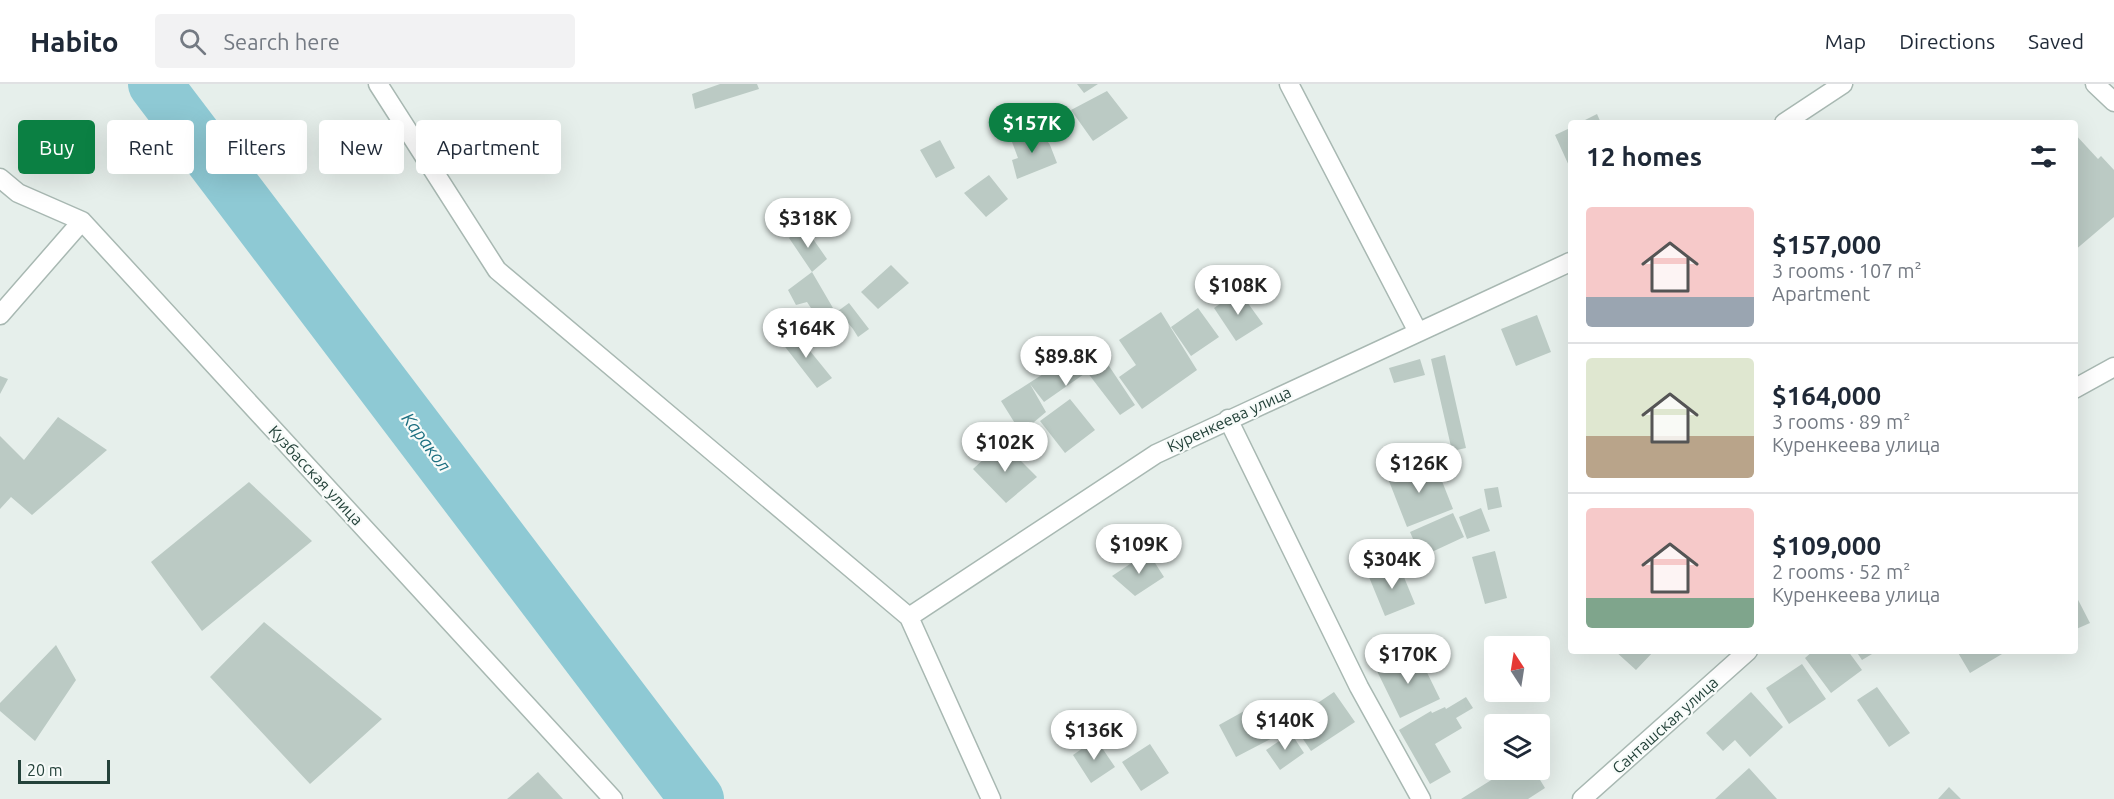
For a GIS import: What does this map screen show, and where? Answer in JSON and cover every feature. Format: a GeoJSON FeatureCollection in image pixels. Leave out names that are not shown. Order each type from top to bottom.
{"type":"FeatureCollection","features":[{"type":"Feature","properties":{"kind":"street"},"geometry":{"type":"LineString","coordinates":[[378,84],[497,270],[909,617],[991,799]]}},
{"type":"Feature","properties":{"kind":"street"},"geometry":{"type":"LineString","coordinates":[[1289,84],[1418,332]]}},
{"type":"Feature","properties":{"kind":"street"},"geometry":{"type":"LineString","coordinates":[[1788,120],[1842,84]]}},
{"type":"Feature","properties":{"kind":"street"},"geometry":{"type":"LineString","coordinates":[[2095,84],[2114,102]]}},
{"type":"Feature","properties":{"kind":"street","name":"Кузбасская улица"},"geometry":{"type":"LineString","coordinates":[[0,178],[18,193],[82,221],[602,795]]}},
{"type":"Feature","properties":{"kind":"street"},"geometry":{"type":"LineString","coordinates":[[0,315],[82,221]]}},
{"type":"Feature","properties":{"kind":"street","name":"Куренкеева улица"},"geometry":{"type":"LineString","coordinates":[[909,617],[1156,454],[1228,418],[1568,263]]}},
{"type":"Feature","properties":{"kind":"street"},"geometry":{"type":"LineString","coordinates":[[2078,387],[2114,367]]}},
{"type":"Feature","properties":{"kind":"street"},"geometry":{"type":"LineString","coordinates":[[1228,418],[1359,687],[1421,799]]}},
{"type":"Feature","properties":{"kind":"street","name":"Санташская улица"},"geometry":{"type":"LineString","coordinates":[[1582,799],[1745,654]]}},
{"type":"Feature","properties":{"kind":"building"},"geometry":{"type":"Polygon","coordinates":[[[720,84],[757,84],[759,89],[695,109],[692,94],[720,84]]]}},
{"type":"Feature","properties":{"kind":"building"},"geometry":{"type":"Polygon","coordinates":[[[1077,84],[1098,84],[1084,93],[1077,84]]]}},
{"type":"Feature","properties":{"kind":"building"},"geometry":{"type":"Polygon","coordinates":[[[1107,91],[1128,118],[1093,141],[1071,110],[1107,91]]]}},
{"type":"Feature","properties":{"kind":"building"},"geometry":{"type":"Polygon","coordinates":[[[1597,114],[1600,120],[1585,120],[1597,114]]]}},
{"type":"Feature","properties":{"kind":"building"},"geometry":{"type":"Polygon","coordinates":[[[1568,129],[1568,164],[1555,135],[1568,129]]]}},
{"type":"Feature","properties":{"kind":"building"},"geometry":{"type":"Polygon","coordinates":[[[1040,130],[1050,145],[1057,163],[1017,179],[1012,160],[1018,158],[1012,142],[1040,130]]]}},
{"type":"Feature","properties":{"kind":"building"},"geometry":{"type":"Polygon","coordinates":[[[2078,137],[2098,159],[2101,156],[2114,170],[2114,217],[2078,248],[2078,137]]]}},
{"type":"Feature","properties":{"kind":"building"},"geometry":{"type":"Polygon","coordinates":[[[940,140],[955,168],[936,178],[920,150],[940,140]]]}},
{"type":"Feature","properties":{"kind":"building"},"geometry":{"type":"Polygon","coordinates":[[[989,175],[1008,199],[986,217],[964,193],[989,175]]]}},
{"type":"Feature","properties":{"kind":"building"},"geometry":{"type":"Polygon","coordinates":[[[804,226],[827,259],[812,272],[789,238],[804,226]]]}},
{"type":"Feature","properties":{"kind":"building"},"geometry":{"type":"Polygon","coordinates":[[[891,265],[909,283],[878,309],[861,292],[891,265]]]}},
{"type":"Feature","properties":{"kind":"building"},"geometry":{"type":"Polygon","coordinates":[[[812,272],[833,308],[819,320],[807,302],[796,305],[788,290],[812,272]]]}},
{"type":"Feature","properties":{"kind":"building"},"geometry":{"type":"Polygon","coordinates":[[[1239,291],[1263,324],[1236,341],[1214,308],[1239,291]]]}},
{"type":"Feature","properties":{"kind":"building"},"geometry":{"type":"Polygon","coordinates":[[[849,303],[869,329],[858,337],[838,311],[849,303]]]}},
{"type":"Feature","properties":{"kind":"building"},"geometry":{"type":"Polygon","coordinates":[[[1198,308],[1219,337],[1191,356],[1171,327],[1198,308]]]}},
{"type":"Feature","properties":{"kind":"building"},"geometry":{"type":"Polygon","coordinates":[[[1161,312],[1197,370],[1142,409],[1119,377],[1136,365],[1119,340],[1161,312]]]}},
{"type":"Feature","properties":{"kind":"building"},"geometry":{"type":"Polygon","coordinates":[[[1537,315],[1551,352],[1516,366],[1501,329],[1537,315]]]}},
{"type":"Feature","properties":{"kind":"building"},"geometry":{"type":"Polygon","coordinates":[[[793,330],[832,378],[817,388],[779,339],[793,330]]]}},
{"type":"Feature","properties":{"kind":"building"},"geometry":{"type":"Polygon","coordinates":[[[1093,342],[1135,405],[1120,415],[1087,372],[1044,402],[1030,384],[1046,412],[1021,433],[1001,401],[1093,342]]]}},
{"type":"Feature","properties":{"kind":"building"},"geometry":{"type":"Polygon","coordinates":[[[1445,355],[1466,448],[1452,451],[1431,359],[1445,355]]]}},
{"type":"Feature","properties":{"kind":"building"},"geometry":{"type":"Polygon","coordinates":[[[1420,359],[1425,375],[1394,383],[1389,368],[1420,359]]]}},
{"type":"Feature","properties":{"kind":"building"},"geometry":{"type":"Polygon","coordinates":[[[0,376],[8,379],[0,394],[0,376]]]}},
{"type":"Feature","properties":{"kind":"building"},"geometry":{"type":"Polygon","coordinates":[[[1070,399],[1095,430],[1065,453],[1040,421],[1070,399]]]}},
{"type":"Feature","properties":{"kind":"building"},"geometry":{"type":"Polygon","coordinates":[[[58,417],[107,450],[32,515],[11,497],[0,509],[0,436],[24,460],[58,417]]]}},
{"type":"Feature","properties":{"kind":"building"},"geometry":{"type":"Polygon","coordinates":[[[1002,442],[1037,477],[1006,503],[973,469],[1002,442]]]}},
{"type":"Feature","properties":{"kind":"building"},"geometry":{"type":"Polygon","coordinates":[[[1422,462],[1427,475],[1438,471],[1453,509],[1407,527],[1387,476],[1422,462]]]}},
{"type":"Feature","properties":{"kind":"building"},"geometry":{"type":"Polygon","coordinates":[[[249,482],[312,541],[202,631],[151,562],[249,482]]]}},
{"type":"Feature","properties":{"kind":"building"},"geometry":{"type":"Polygon","coordinates":[[[1498,487],[1502,507],[1488,510],[1484,489],[1498,487]]]}},
{"type":"Feature","properties":{"kind":"building"},"geometry":{"type":"Polygon","coordinates":[[[1481,508],[1490,531],[1467,539],[1459,517],[1481,508]]]}},
{"type":"Feature","properties":{"kind":"building"},"geometry":{"type":"Polygon","coordinates":[[[1453,513],[1464,537],[1421,557],[1410,532],[1453,513]]]}},
{"type":"Feature","properties":{"kind":"building"},"geometry":{"type":"Polygon","coordinates":[[[1495,551],[1507,598],[1485,604],[1472,557],[1495,551]]]}},
{"type":"Feature","properties":{"kind":"building"},"geometry":{"type":"Polygon","coordinates":[[[1148,552],[1164,577],[1135,596],[1112,576],[1148,552]]]}},
{"type":"Feature","properties":{"kind":"building"},"geometry":{"type":"Polygon","coordinates":[[[1399,565],[1415,604],[1385,616],[1369,577],[1399,565]]]}},
{"type":"Feature","properties":{"kind":"building"},"geometry":{"type":"Polygon","coordinates":[[[2078,600],[2090,623],[2078,628],[2078,600]]]}},
{"type":"Feature","properties":{"kind":"building"},"geometry":{"type":"Polygon","coordinates":[[[264,622],[382,719],[310,784],[210,677],[264,622]]]}},
{"type":"Feature","properties":{"kind":"building"},"geometry":{"type":"Polygon","coordinates":[[[56,645],[76,680],[35,741],[0,711],[0,703],[56,645]]]}},
{"type":"Feature","properties":{"kind":"building"},"geometry":{"type":"Polygon","coordinates":[[[1417,652],[1440,699],[1400,718],[1377,671],[1417,652]]]}},
{"type":"Feature","properties":{"kind":"building"},"geometry":{"type":"Polygon","coordinates":[[[1618,654],[1651,654],[1636,670],[1618,654]]]}},
{"type":"Feature","properties":{"kind":"building"},"geometry":{"type":"Polygon","coordinates":[[[1810,654],[1850,654],[1862,670],[1831,693],[1805,658],[1810,654]]]}},
{"type":"Feature","properties":{"kind":"building"},"geometry":{"type":"Polygon","coordinates":[[[1858,654],[1872,654],[1862,660],[1858,654]]]}},
{"type":"Feature","properties":{"kind":"building"},"geometry":{"type":"Polygon","coordinates":[[[1959,654],[2002,654],[1970,673],[1959,654]]]}},
{"type":"Feature","properties":{"kind":"building"},"geometry":{"type":"Polygon","coordinates":[[[1802,664],[1826,699],[1789,724],[1766,688],[1802,664]]]}},
{"type":"Feature","properties":{"kind":"building"},"geometry":{"type":"Polygon","coordinates":[[[1877,687],[1910,733],[1889,747],[1857,700],[1877,687]]]}},
{"type":"Feature","properties":{"kind":"building"},"geometry":{"type":"Polygon","coordinates":[[[1334,692],[1355,722],[1311,751],[1291,721],[1334,692]]]}},
{"type":"Feature","properties":{"kind":"building"},"geometry":{"type":"Polygon","coordinates":[[[1751,692],[1783,727],[1750,757],[1735,740],[1723,751],[1706,733],[1751,692]]]}},
{"type":"Feature","properties":{"kind":"building"},"geometry":{"type":"Polygon","coordinates":[[[1466,697],[1473,708],[1456,718],[1462,728],[1435,744],[1451,772],[1430,784],[1399,730],[1431,711],[1432,713],[1445,707],[1446,709],[1466,697]]]}},
{"type":"Feature","properties":{"kind":"building"},"geometry":{"type":"Polygon","coordinates":[[[1264,700],[1282,733],[1236,757],[1219,725],[1264,700]]]}},
{"type":"Feature","properties":{"kind":"building"},"geometry":{"type":"Polygon","coordinates":[[[1291,733],[1304,753],[1280,770],[1266,750],[1291,733]]]}},
{"type":"Feature","properties":{"kind":"building"},"geometry":{"type":"Polygon","coordinates":[[[1096,739],[1115,767],[1091,783],[1073,755],[1096,739]]]}},
{"type":"Feature","properties":{"kind":"building"},"geometry":{"type":"Polygon","coordinates":[[[1150,744],[1169,773],[1141,791],[1122,762],[1150,744]]]}},
{"type":"Feature","properties":{"kind":"building"},"geometry":{"type":"Polygon","coordinates":[[[1749,768],[1777,799],[1715,799],[1749,768]]]}},
{"type":"Feature","properties":{"kind":"building"},"geometry":{"type":"Polygon","coordinates":[[[538,772],[563,799],[507,799],[538,772]]]}},
{"type":"Feature","properties":{"kind":"building"},"geometry":{"type":"Polygon","coordinates":[[[1491,780],[1540,780],[1545,788],[1528,799],[1461,799],[1491,780]]]}},
{"type":"Feature","properties":{"kind":"building"},"geometry":{"type":"Polygon","coordinates":[[[1949,787],[1961,799],[1938,799],[1949,787]]]}},
{"type":"Feature","properties":{"kind":"waterway","name":"Каракол"},"geometry":{"type":"LineString","coordinates":[[155,84],[697,799]]}}]}
